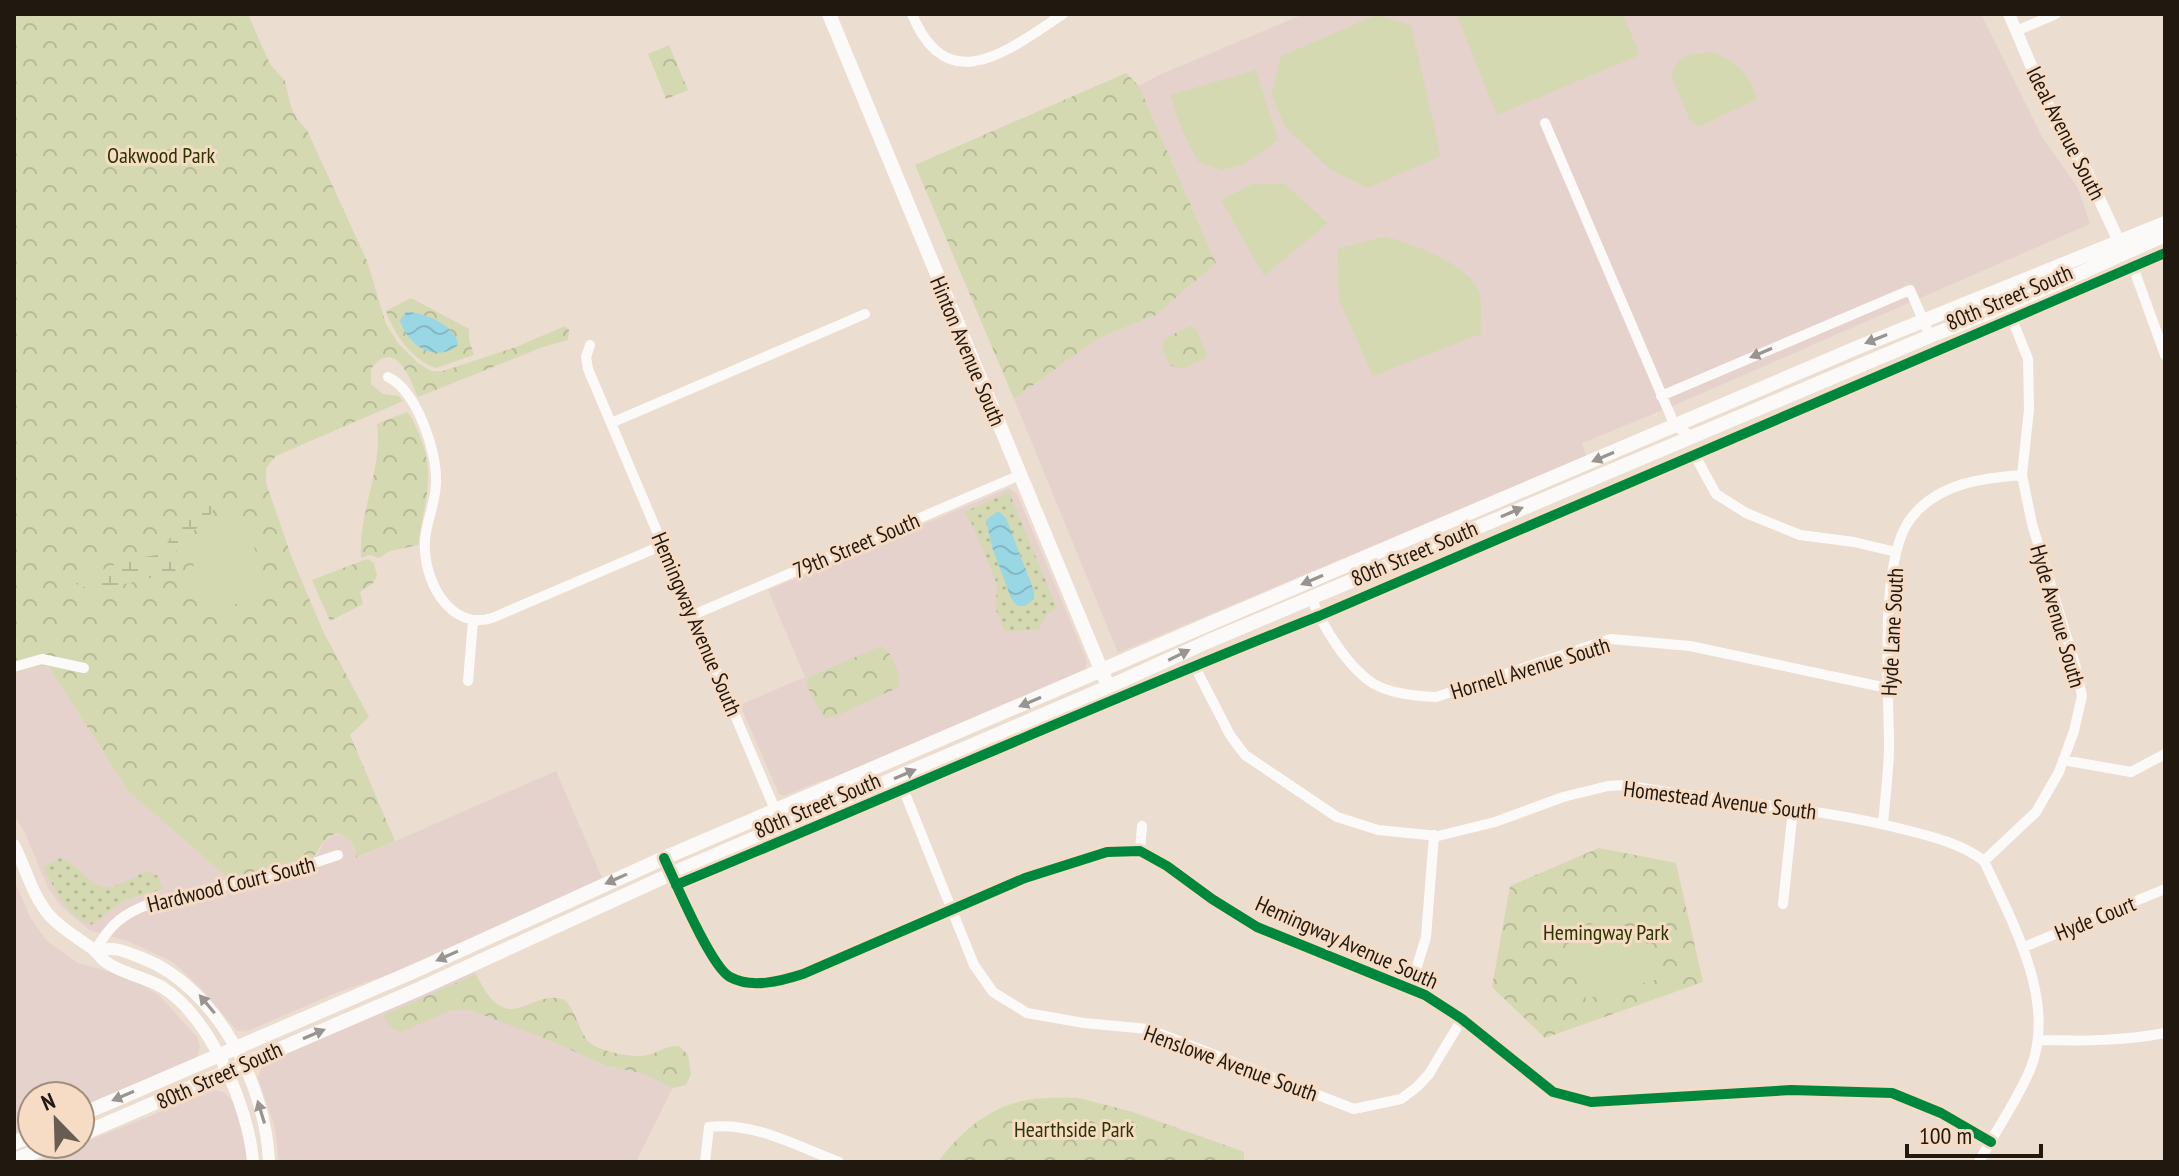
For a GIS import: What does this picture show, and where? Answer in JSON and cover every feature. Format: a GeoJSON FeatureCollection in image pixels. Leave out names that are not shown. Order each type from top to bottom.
{"type":"FeatureCollection","features":[{"type":"Feature","properties":{"kind":"main road","name":"Hinton Avenue South"},"geometry":{"type":"LineString","coordinates":[[829,14],[1108,687]]}},
{"type":"Feature","properties":{"kind":"main road","name":"80th Street South"},"geometry":{"type":"LineString","coordinates":[[96,1128],[674,879],[782,826],[1311,597],[1930,336],[2009,312],[2165,223]]}},
{"type":"Feature","properties":{"kind":"main road","name":"80th Street South"},"geometry":{"type":"LineString","coordinates":[[96,1108],[417,970],[775,810],[1923,320],[2000,289],[2165,235]]}},
{"type":"Feature","properties":{"kind":"street"},"geometry":{"type":"LineString","coordinates":[[912,14],[928,42],[948,57],[973,63],[1030,38],[1063,14]]}},
{"type":"Feature","properties":{"kind":"street","name":"Ideal Avenue South"},"geometry":{"type":"LineString","coordinates":[[2009,14],[2056,124],[2084,166],[2122,247]]}},
{"type":"Feature","properties":{"kind":"street"},"geometry":{"type":"LineString","coordinates":[[2016,31],[2056,14]]}},
{"type":"Feature","properties":{"kind":"street"},"geometry":{"type":"LineString","coordinates":[[1545,123],[1661,396],[1675,426],[1691,436]]}},
{"type":"Feature","properties":{"kind":"street","name":"80th Street South"},"geometry":{"type":"LineString","coordinates":[[674,879],[904,791],[1694,454],[2009,312],[2165,253]]}},
{"type":"Feature","properties":{"kind":"street"},"geometry":{"type":"LineString","coordinates":[[2133,267],[2165,355]]}},
{"type":"Feature","properties":{"kind":"street","name":"Hyde Avenue South"},"geometry":{"type":"LineString","coordinates":[[1984,861],[2036,812],[2063,760],[2082,696],[2032,524],[2022,475],[2029,409],[2028,359],[2000,289]]}},
{"type":"Feature","properties":{"kind":"street"},"geometry":{"type":"LineString","coordinates":[[1661,396],[1910,290],[1930,336]]}},
{"type":"Feature","properties":{"kind":"street"},"geometry":{"type":"LineString","coordinates":[[611,423],[865,314]]}},
{"type":"Feature","properties":{"kind":"street","name":"Hemingway Avenue South"},"geometry":{"type":"LineString","coordinates":[[590,345],[587,367],[782,826]]}},
{"type":"Feature","properties":{"kind":"street"},"geometry":{"type":"LineString","coordinates":[[388,377],[400,384],[409,395],[434,457],[436,488],[425,540],[429,569],[445,605],[458,616],[473,621],[492,618],[663,545]]}},
{"type":"Feature","properties":{"kind":"street"},"geometry":{"type":"LineString","coordinates":[[1694,454],[1716,494],[1746,513],[1800,535],[1896,552]]}},
{"type":"Feature","properties":{"kind":"street","name":"79th Street South"},"geometry":{"type":"LineString","coordinates":[[693,615],[1020,475]]}},
{"type":"Feature","properties":{"kind":"street","name":"Hyde Lane South"},"geometry":{"type":"LineString","coordinates":[[1883,824],[1889,748],[1888,613],[1896,552],[1910,518],[1943,491],[1981,478],[2022,475]]}},
{"type":"Feature","properties":{"kind":"street","name":"Hornell Avenue South"},"geometry":{"type":"LineString","coordinates":[[1311,597],[1319,616],[1344,655],[1373,683],[1415,696],[1436,697],[1611,639],[1690,646],[1887,688]]}},
{"type":"Feature","properties":{"kind":"street"},"geometry":{"type":"LineString","coordinates":[[468,681],[473,621]]}},
{"type":"Feature","properties":{"kind":"street"},"geometry":{"type":"LineString","coordinates":[[14,667],[42,659],[84,668]]}},
{"type":"Feature","properties":{"kind":"street","name":"Homestead Avenue South"},"geometry":{"type":"LineString","coordinates":[[1194,665],[1230,735],[1245,755],[1337,817],[1378,830],[1434,835],[1495,822],[1563,797],[1625,785],[1883,824],[1929,836],[1959,847],[1984,861]]}},
{"type":"Feature","properties":{"kind":"street"},"geometry":{"type":"LineString","coordinates":[[2063,760],[2131,772],[2165,754]]}},
{"type":"Feature","properties":{"kind":"street","name":"Henslowe Avenue South"},"geometry":{"type":"LineString","coordinates":[[904,791],[961,937],[982,977],[993,992],[1027,1013],[1084,1023],[1148,1029],[1354,1109],[1401,1099],[1417,1087],[1429,1074],[1462,1019]]}},
{"type":"Feature","properties":{"kind":"street"},"geometry":{"type":"LineString","coordinates":[[1783,904],[1793,809]]}},
{"type":"Feature","properties":{"kind":"street"},"geometry":{"type":"LineString","coordinates":[[664,858],[714,960],[727,976],[744,982],[779,982],[1025,878],[1107,852],[1140,851],[1142,826]]}},
{"type":"Feature","properties":{"kind":"street"},"geometry":{"type":"LineString","coordinates":[[1410,989],[1426,937],[1434,835]]}},
{"type":"Feature","properties":{"kind":"street"},"geometry":{"type":"LineString","coordinates":[[14,845],[47,912],[69,935],[95,951],[107,963],[149,980],[182,1002],[198,1020],[218,1055],[246,1125],[253,1162]]}},
{"type":"Feature","properties":{"kind":"street","name":"Hemingway Avenue South"},"geometry":{"type":"LineString","coordinates":[[1140,851],[1257,927],[1425,995],[1462,1019],[1553,1092],[1591,1102],[1791,1090],[1892,1093],[1941,1113],[1991,1142]]}},
{"type":"Feature","properties":{"kind":"street","name":"Hardwood Court South"},"geometry":{"type":"LineString","coordinates":[[95,951],[113,923],[132,910],[338,855]]}},
{"type":"Feature","properties":{"kind":"street"},"geometry":{"type":"LineString","coordinates":[[1979,1162],[2006,1120],[2030,1070],[2040,1040],[2035,996],[2024,947],[1984,861]]}},
{"type":"Feature","properties":{"kind":"street","name":"Hyde Court"},"geometry":{"type":"LineString","coordinates":[[2024,947],[2165,889]]}},
{"type":"Feature","properties":{"kind":"street"},"geometry":{"type":"LineString","coordinates":[[95,951],[113,947],[147,959],[182,979],[215,1014],[235,1048],[262,1114],[269,1162]]}},
{"type":"Feature","properties":{"kind":"street"},"geometry":{"type":"LineString","coordinates":[[2040,1040],[2084,1042],[2165,1033]]}},
{"type":"Feature","properties":{"kind":"street"},"geometry":{"type":"LineString","coordinates":[[705,1162],[709,1127],[747,1127],[839,1162]]}},
{"type":"Feature","properties":{"kind":"shaded area"},"geometry":{"type":"Polygon","coordinates":[[[1304,14],[1981,14],[2042,137],[2078,188],[2090,224],[1582,443],[1586,456],[1118,653],[1014,399],[1097,339],[1156,315],[1216,263],[1139,86],[1304,14]]]}},
{"type":"Feature","properties":{"kind":"shaded area"},"geometry":{"type":"Polygon","coordinates":[[[1009,488],[1017,494],[1087,661],[1086,670],[844,775],[784,796],[779,794],[740,705],[805,677],[768,590],[1009,488]]]}},
{"type":"Feature","properties":{"kind":"shaded area"},"geometry":{"type":"Polygon","coordinates":[[[48,666],[129,792],[228,878],[313,857],[318,854],[324,841],[334,835],[344,835],[352,841],[357,858],[556,771],[603,880],[399,971],[336,993],[250,1030],[237,1031],[200,987],[171,961],[130,942],[89,930],[61,906],[48,888],[14,815],[14,675],[34,667],[48,666]]]}},
{"type":"Feature","properties":{"kind":"shaded area"},"geometry":{"type":"Polygon","coordinates":[[[14,880],[31,919],[48,942],[78,963],[129,977],[159,995],[197,1037],[200,1047],[197,1057],[96,1101],[96,1080],[16,1080],[14,1133],[14,880]]]}},
{"type":"Feature","properties":{"kind":"shaded area"},"geometry":{"type":"Polygon","coordinates":[[[474,970],[487,1001],[674,1085],[636,1162],[279,1162],[275,1128],[258,1078],[263,1064],[474,970]]]}},
{"type":"Feature","properties":{"kind":"shaded area"},"geometry":{"type":"Polygon","coordinates":[[[215,1090],[224,1092],[233,1102],[248,1162],[35,1162],[96,1160],[96,1138],[215,1090]]]}},
{"type":"Feature","properties":{"kind":"green space","name":"Oakwood Park"},"geometry":{"type":"Polygon","coordinates":[[[14,14],[248,14],[270,64],[285,81],[291,107],[307,130],[367,261],[386,324],[398,343],[418,363],[431,371],[443,371],[516,347],[565,326],[569,330],[568,340],[418,397],[400,364],[387,357],[380,360],[371,369],[371,384],[383,394],[399,396],[403,401],[276,456],[266,468],[266,483],[292,558],[323,631],[369,717],[350,735],[395,841],[356,858],[351,841],[336,834],[325,840],[313,857],[228,878],[129,792],[48,666],[34,667],[14,675],[14,14]]]}},
{"type":"Feature","properties":{"kind":"green space"},"geometry":{"type":"Polygon","coordinates":[[[1456,14],[1623,14],[1640,55],[1497,115],[1456,14]]]}},
{"type":"Feature","properties":{"kind":"green space"},"geometry":{"type":"Polygon","coordinates":[[[1376,15],[1411,25],[1441,156],[1368,188],[1331,170],[1285,127],[1271,94],[1281,56],[1376,15]]]}},
{"type":"Feature","properties":{"kind":"green space"},"geometry":{"type":"Polygon","coordinates":[[[669,45],[688,90],[666,99],[648,54],[669,45]]]}},
{"type":"Feature","properties":{"kind":"green space"},"geometry":{"type":"Polygon","coordinates":[[[1714,52],[1742,70],[1757,99],[1699,127],[1690,121],[1671,75],[1682,58],[1714,52]]]}},
{"type":"Feature","properties":{"kind":"green space"},"geometry":{"type":"Polygon","coordinates":[[[1256,70],[1278,140],[1247,163],[1222,170],[1198,162],[1180,126],[1170,95],[1256,70]]]}},
{"type":"Feature","properties":{"kind":"green space"},"geometry":{"type":"Polygon","coordinates":[[[1126,73],[1139,86],[1216,263],[1156,315],[1097,339],[1014,399],[915,165],[1126,73]]]}},
{"type":"Feature","properties":{"kind":"green space"},"geometry":{"type":"Polygon","coordinates":[[[1252,184],[1285,184],[1328,223],[1264,276],[1221,200],[1252,184]]]}},
{"type":"Feature","properties":{"kind":"green space"},"geometry":{"type":"Polygon","coordinates":[[[1385,236],[1437,255],[1471,279],[1480,294],[1481,334],[1373,376],[1339,300],[1337,249],[1385,236]]]}},
{"type":"Feature","properties":{"kind":"green space"},"geometry":{"type":"Polygon","coordinates":[[[411,298],[469,329],[474,355],[436,368],[412,353],[399,337],[386,311],[411,298]]]}},
{"type":"Feature","properties":{"kind":"green space"},"geometry":{"type":"Polygon","coordinates":[[[1190,326],[1196,329],[1207,354],[1205,359],[1182,369],[1169,365],[1162,347],[1165,338],[1190,326]]]}},
{"type":"Feature","properties":{"kind":"green space"},"geometry":{"type":"Polygon","coordinates":[[[407,412],[419,434],[427,463],[428,490],[418,545],[390,551],[379,558],[370,555],[361,558],[363,524],[377,458],[377,424],[407,412]]]}},
{"type":"Feature","properties":{"kind":"green space"},"geometry":{"type":"Polygon","coordinates":[[[1009,492],[1057,608],[1047,614],[1038,631],[1004,630],[996,610],[997,584],[964,512],[1009,492]]]}},
{"type":"Feature","properties":{"kind":"green space"},"geometry":{"type":"Polygon","coordinates":[[[202,503],[210,504],[213,511],[180,545],[174,562],[174,576],[98,588],[79,586],[73,581],[73,576],[81,571],[100,571],[126,560],[156,555],[164,548],[188,510],[202,503]]]}},
{"type":"Feature","properties":{"kind":"green space"},"geometry":{"type":"Polygon","coordinates":[[[245,520],[268,588],[266,593],[206,615],[193,584],[197,557],[215,535],[245,520]]]}},
{"type":"Feature","properties":{"kind":"green space"},"geometry":{"type":"Polygon","coordinates":[[[367,559],[374,563],[377,576],[360,592],[363,604],[330,621],[312,580],[367,559]]]}},
{"type":"Feature","properties":{"kind":"green space"},"geometry":{"type":"Polygon","coordinates":[[[881,646],[895,664],[899,687],[836,716],[823,718],[807,686],[808,677],[881,646]]]}},
{"type":"Feature","properties":{"kind":"green space","name":"Hemingway Park"},"geometry":{"type":"Polygon","coordinates":[[[1599,848],[1676,863],[1703,982],[1545,1038],[1492,987],[1510,886],[1599,848]]]}},
{"type":"Feature","properties":{"kind":"green space"},"geometry":{"type":"Polygon","coordinates":[[[59,858],[103,887],[119,884],[147,871],[158,876],[163,889],[125,900],[91,925],[68,908],[44,867],[59,858]]]}},
{"type":"Feature","properties":{"kind":"green space"},"geometry":{"type":"Polygon","coordinates":[[[1616,922],[1634,932],[1652,950],[1662,978],[1586,999],[1569,936],[1585,925],[1616,922]]]}},
{"type":"Feature","properties":{"kind":"green space"},"geometry":{"type":"Polygon","coordinates":[[[476,974],[488,994],[499,1005],[509,1009],[552,998],[565,1000],[587,1040],[606,1051],[642,1056],[679,1046],[688,1055],[691,1074],[686,1085],[673,1088],[645,1074],[607,1066],[467,1009],[450,1011],[401,1032],[392,1028],[382,1016],[476,974]]]}},
{"type":"Feature","properties":{"kind":"green space","name":"Hearthside Park"},"geometry":{"type":"Polygon","coordinates":[[[1079,1098],[1133,1112],[1244,1152],[1244,1162],[938,1162],[966,1131],[1001,1108],[1034,1099],[1079,1098]]]}},
{"type":"Feature","properties":{"kind":"water"},"geometry":{"type":"Polygon","coordinates":[[[406,312],[421,314],[446,326],[458,345],[440,353],[415,344],[400,320],[406,312]]]}},
{"type":"Feature","properties":{"kind":"water"},"geometry":{"type":"Polygon","coordinates":[[[998,511],[1006,518],[1034,591],[1034,599],[1025,606],[1016,605],[1011,598],[992,547],[986,520],[998,511]]]}},
{"type":"Feature","properties":{"kind":"cycle path"},"geometry":{"type":"LineString","coordinates":[[676,885],[1319,616],[2165,253]]}},
{"type":"Feature","properties":{"kind":"cycle path"},"geometry":{"type":"LineString","coordinates":[[664,858],[704,941],[722,970],[739,981],[757,983],[803,974],[1025,878],[1107,852],[1140,851],[1257,927],[1425,995],[1462,1019],[1553,1092],[1591,1102],[1791,1090],[1892,1093],[1941,1113],[1991,1142]]}}]}
